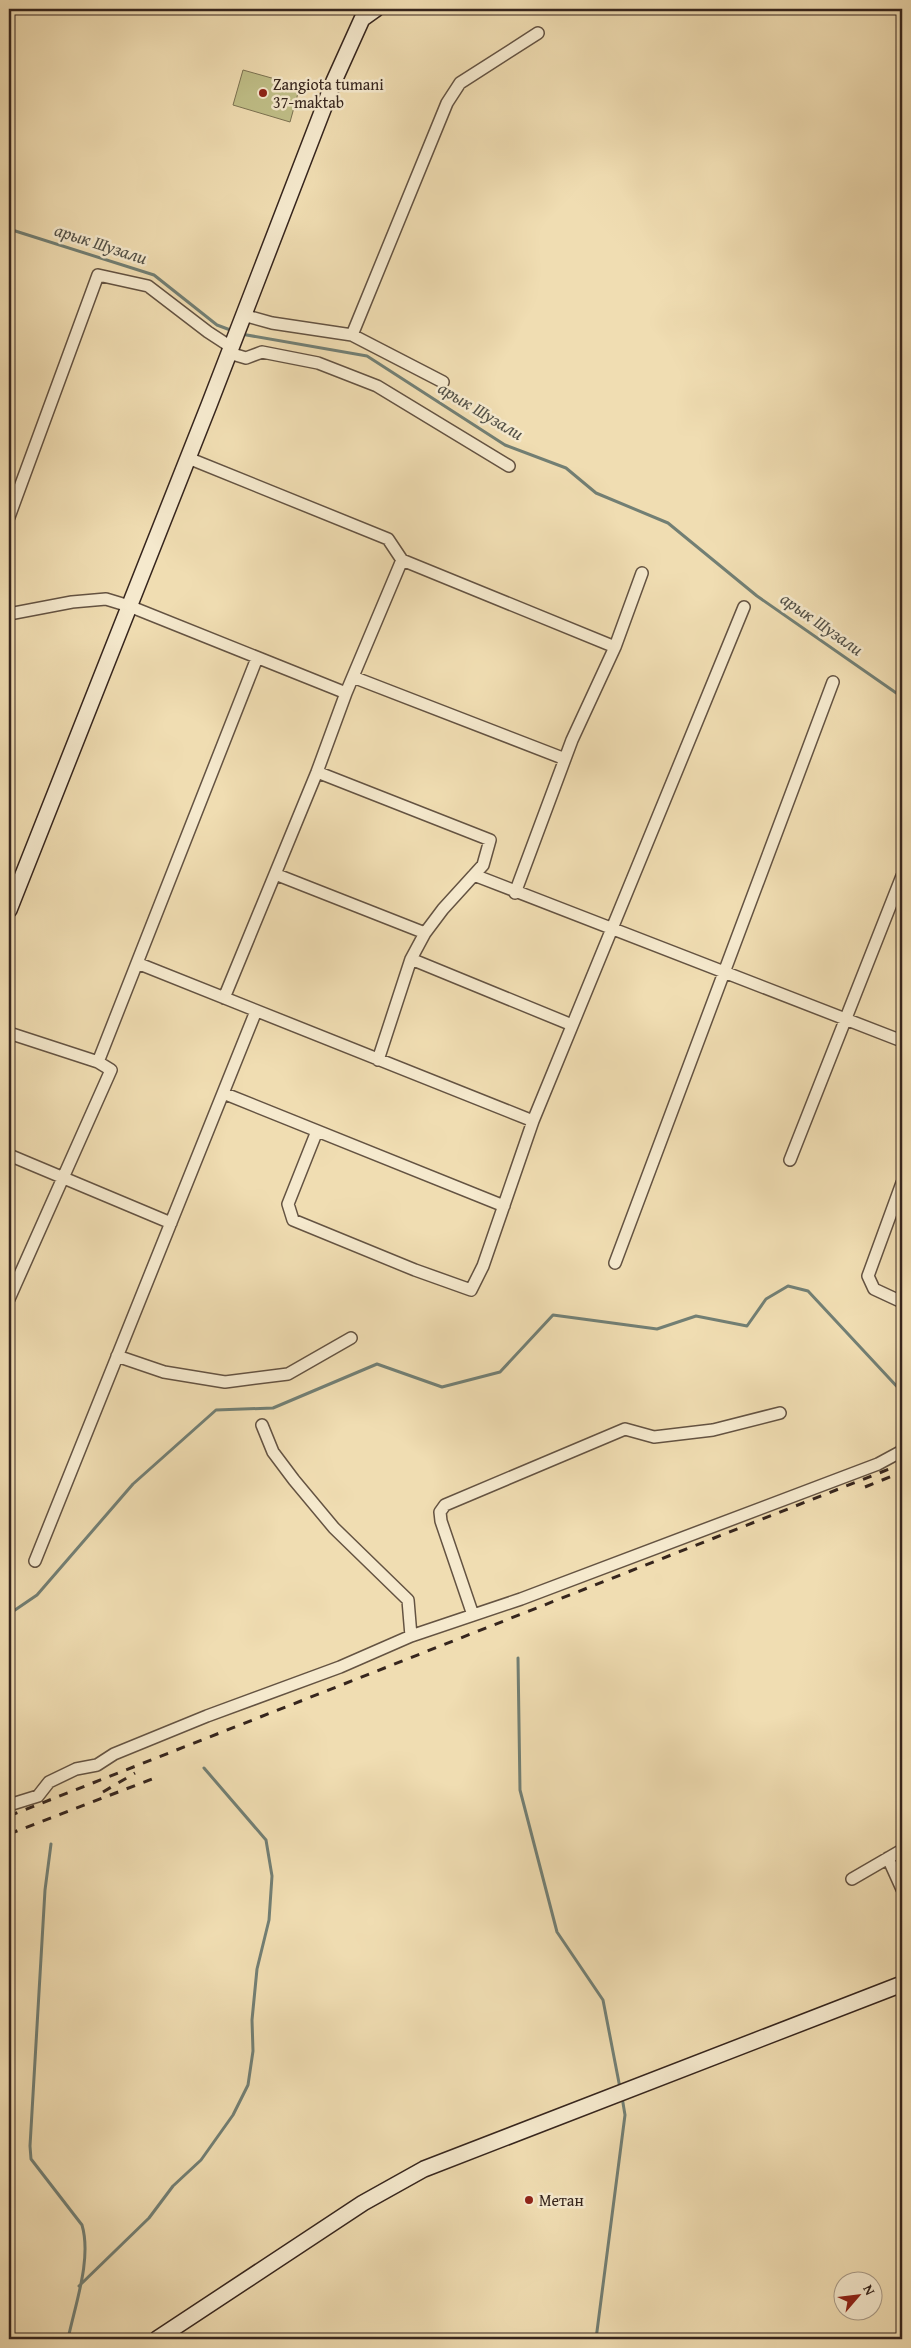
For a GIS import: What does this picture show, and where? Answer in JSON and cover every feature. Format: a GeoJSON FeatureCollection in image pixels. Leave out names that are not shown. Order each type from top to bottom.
{"type":"FeatureCollection","features":[{"type":"Feature","properties":{"kind":"main road"},"geometry":{"type":"LineString","coordinates":[[9,910],[188,458],[334,81],[363,14],[376,9]]}},
{"type":"Feature","properties":{"kind":"main road"},"geometry":{"type":"LineString","coordinates":[[157,2339],[308,2238],[398,2182],[424,2169],[902,1984]]}},
{"type":"Feature","properties":{"kind":"street"},"geometry":{"type":"LineString","coordinates":[[352,335],[447,103],[460,84],[538,33]]}},
{"type":"Feature","properties":{"kind":"street"},"geometry":{"type":"LineString","coordinates":[[9,517],[98,275],[148,286],[246,358],[262,352],[318,363],[377,386],[509,466]]}},
{"type":"Feature","properties":{"kind":"street"},"geometry":{"type":"LineString","coordinates":[[242,320],[352,335],[443,382]]}},
{"type":"Feature","properties":{"kind":"street"},"geometry":{"type":"LineString","coordinates":[[188,458],[388,539],[402,560],[616,647]]}},
{"type":"Feature","properties":{"kind":"street"},"geometry":{"type":"LineString","coordinates":[[224,998],[318,772],[346,693],[402,560]]}},
{"type":"Feature","properties":{"kind":"street"},"geometry":{"type":"LineString","coordinates":[[515,893],[566,759],[616,647],[642,573]]}},
{"type":"Feature","properties":{"kind":"street"},"geometry":{"type":"LineString","coordinates":[[9,614],[72,602],[106,599],[129,606],[346,693]]}},
{"type":"Feature","properties":{"kind":"street"},"geometry":{"type":"LineString","coordinates":[[317,1131],[288,1204],[293,1220],[415,1270],[471,1290],[483,1266],[533,1121],[744,607]]}},
{"type":"Feature","properties":{"kind":"street"},"geometry":{"type":"LineString","coordinates":[[98,1062],[257,658]]}},
{"type":"Feature","properties":{"kind":"street"},"geometry":{"type":"LineString","coordinates":[[353,677],[566,759]]}},
{"type":"Feature","properties":{"kind":"street"},"geometry":{"type":"LineString","coordinates":[[615,1263],[833,682]]}},
{"type":"Feature","properties":{"kind":"street"},"geometry":{"type":"LineString","coordinates":[[318,772],[490,840],[483,865],[443,909],[425,933],[412,959],[378,1060]]}},
{"type":"Feature","properties":{"kind":"street"},"geometry":{"type":"LineString","coordinates":[[275,874],[425,933]]}},
{"type":"Feature","properties":{"kind":"street"},"geometry":{"type":"LineString","coordinates":[[474,875],[515,893],[612,928],[723,973],[902,1041]]}},
{"type":"Feature","properties":{"kind":"street"},"geometry":{"type":"LineString","coordinates":[[790,1160],[902,876]]}},
{"type":"Feature","properties":{"kind":"street"},"geometry":{"type":"LineString","coordinates":[[412,959],[572,1025]]}},
{"type":"Feature","properties":{"kind":"street"},"geometry":{"type":"LineString","coordinates":[[137,964],[533,1121]]}},
{"type":"Feature","properties":{"kind":"street"},"geometry":{"type":"LineString","coordinates":[[35,1562],[256,1011]]}},
{"type":"Feature","properties":{"kind":"street"},"geometry":{"type":"LineString","coordinates":[[9,1033],[98,1062],[111,1070],[65,1178],[9,1299]]}},
{"type":"Feature","properties":{"kind":"street"},"geometry":{"type":"LineString","coordinates":[[223,1093],[504,1206]]}},
{"type":"Feature","properties":{"kind":"street"},"geometry":{"type":"LineString","coordinates":[[9,1155],[171,1222]]}},
{"type":"Feature","properties":{"kind":"street"},"geometry":{"type":"LineString","coordinates":[[902,1183],[868,1276],[874,1289],[902,1302]]}},
{"type":"Feature","properties":{"kind":"street"},"geometry":{"type":"LineString","coordinates":[[117,1356],[164,1372],[225,1382],[288,1374],[352,1338]]}},
{"type":"Feature","properties":{"kind":"street"},"geometry":{"type":"LineString","coordinates":[[473,1614],[441,1522],[440,1512],[445,1505],[625,1429],[654,1437],[713,1430],[780,1413]]}},
{"type":"Feature","properties":{"kind":"street"},"geometry":{"type":"LineString","coordinates":[[262,1425],[273,1452],[334,1528],[408,1600],[411,1636]]}},
{"type":"Feature","properties":{"kind":"street"},"geometry":{"type":"LineString","coordinates":[[9,1805],[38,1796],[49,1782],[76,1770],[97,1765],[114,1754],[207,1716],[340,1667],[411,1636],[530,1595],[878,1464],[902,1451]]}},
{"type":"Feature","properties":{"kind":"street"},"geometry":{"type":"LineString","coordinates":[[852,1878],[902,1850]]}},
{"type":"Feature","properties":{"kind":"street"},"geometry":{"type":"LineString","coordinates":[[888,1858],[902,1889]]}},
{"type":"Feature","properties":{"kind":"shaded area"},"geometry":{"type":"Polygon","coordinates":[[[243,70],[300,86],[290,122],[233,105],[243,70]]]}},
{"type":"Feature","properties":{"kind":"waterway","name":"арык Шузали"},"geometry":{"type":"LineString","coordinates":[[9,229],[154,275],[217,325],[233,331]]}},
{"type":"Feature","properties":{"kind":"waterway","name":"арык Шузали"},"geometry":{"type":"LineString","coordinates":[[241,334],[367,356],[505,445],[566,468],[596,493],[668,523],[757,596],[902,697]]}},
{"type":"Feature","properties":{"kind":"waterway"},"geometry":{"type":"LineString","coordinates":[[9,1612],[37,1595],[133,1484],[216,1410],[273,1408],[377,1364],[442,1387],[500,1372],[553,1315],[657,1329],[696,1316],[747,1326],[766,1299],[788,1286],[808,1291],[902,1392]]}},
{"type":"Feature","properties":{"kind":"waterway"},"geometry":{"type":"LineString","coordinates":[[518,1658],[520,1790],[557,1932],[603,2000],[620,2088]]}},
{"type":"Feature","properties":{"kind":"waterway"},"geometry":{"type":"LineString","coordinates":[[79,2286],[149,2218],[173,2186],[201,2160],[233,2115],[248,2085],[253,2051],[252,2020],[257,1969],[269,1920],[272,1876],[266,1840],[204,1768]]}},
{"type":"Feature","properties":{"kind":"waterway"},"geometry":{"type":"LineString","coordinates":[[51,1844],[45,1890],[30,2146],[31,2159],[82,2225],[85,2238],[84,2267],[68,2339]]}},
{"type":"Feature","properties":{"kind":"waterway"},"geometry":{"type":"LineString","coordinates":[[596,2339],[625,2115],[622,2097]]}},
{"type":"Feature","properties":{"kind":"railway"},"geometry":{"type":"LineString","coordinates":[[9,1816],[902,1464]]}},
{"type":"Feature","properties":{"kind":"railway"},"geometry":{"type":"LineString","coordinates":[[865,1487],[902,1472]]}},
{"type":"Feature","properties":{"kind":"railway"},"geometry":{"type":"LineString","coordinates":[[103,1792],[135,1773]]}},
{"type":"Feature","properties":{"kind":"railway"},"geometry":{"type":"LineString","coordinates":[[9,1834],[152,1779]]}},
{"type":"Feature","properties":{"kind":"place","name":"Zangiota tumani 37-maktab"},"geometry":{"type":"Point","coordinates":[263,93]}},
{"type":"Feature","properties":{"kind":"place","name":"Метан"},"geometry":{"type":"Point","coordinates":[529,2200]}}]}
